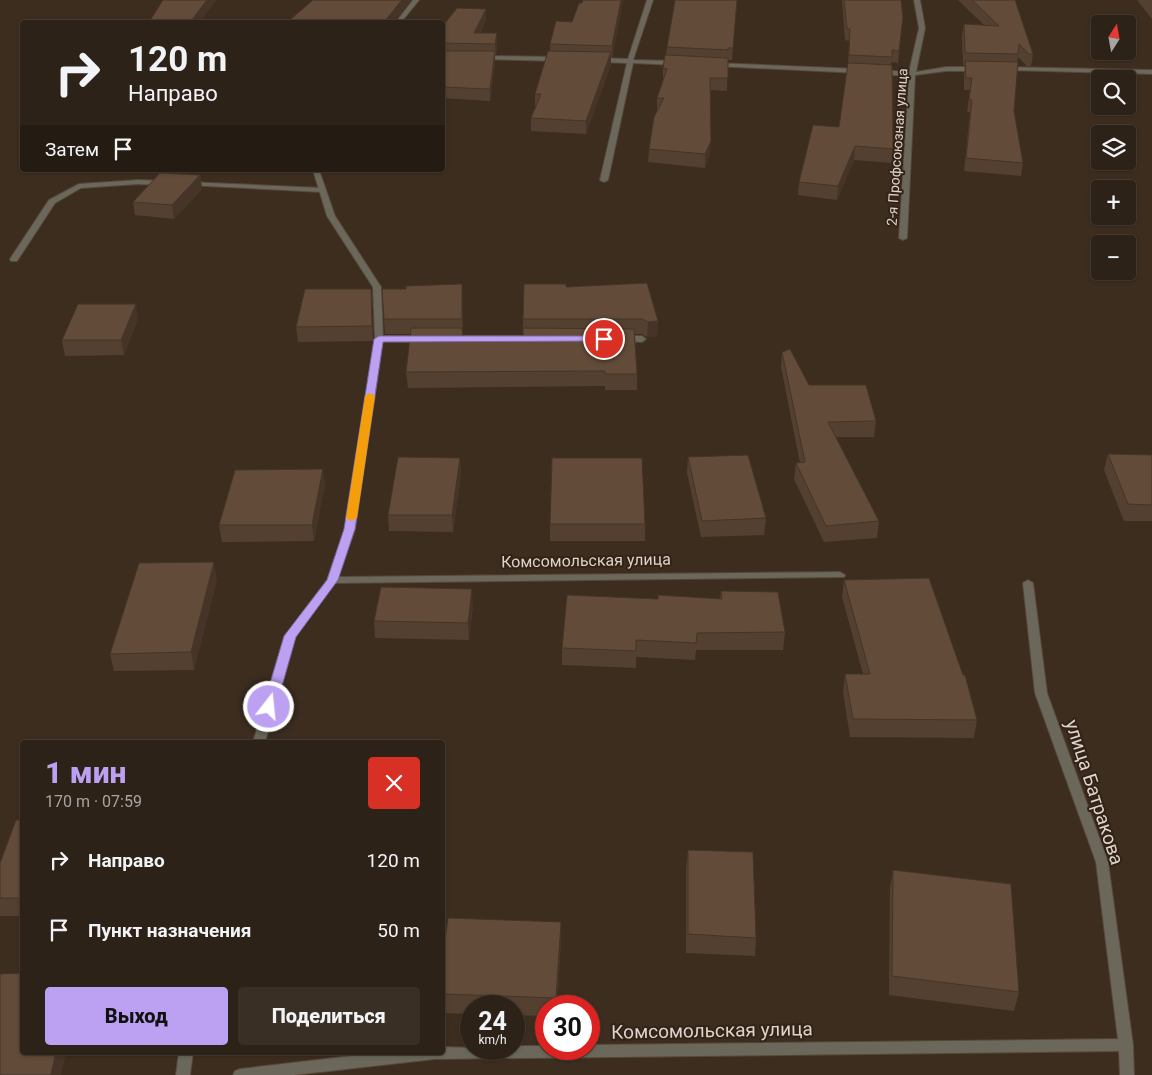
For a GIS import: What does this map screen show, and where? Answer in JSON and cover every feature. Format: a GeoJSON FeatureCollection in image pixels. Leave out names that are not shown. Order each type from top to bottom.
{"type":"FeatureCollection","features":[{"type":"Feature","properties":{"kind":"street"},"geometry":{"type":"LineString","coordinates":[[400,20],[416,0]]}},
{"type":"Feature","properties":{"kind":"street"},"geometry":{"type":"LineString","coordinates":[[604,180],[630,61],[650,0]]}},
{"type":"Feature","properties":{"kind":"street","name":"2-я Профсоюзная улица"},"geometry":{"type":"LineString","coordinates":[[903,238],[912,74],[922,28],[918,0]]}},
{"type":"Feature","properties":{"kind":"street"},"geometry":{"type":"LineString","coordinates":[[472,58],[571,59]]}},
{"type":"Feature","properties":{"kind":"street"},"geometry":{"type":"LineString","coordinates":[[591,60],[679,63]]}},
{"type":"Feature","properties":{"kind":"street"},"geometry":{"type":"LineString","coordinates":[[708,65],[864,72]]}},
{"type":"Feature","properties":{"kind":"street"},"geometry":{"type":"LineString","coordinates":[[873,72],[912,74],[946,69],[982,69]]}},
{"type":"Feature","properties":{"kind":"street"},"geometry":{"type":"LineString","coordinates":[[1000,69],[1152,72]]}},
{"type":"Feature","properties":{"kind":"street"},"geometry":{"type":"LineString","coordinates":[[260,740],[290,636],[332,580],[350,529],[379,339],[377,287],[331,216],[317,172]]}},
{"type":"Feature","properties":{"kind":"street"},"geometry":{"type":"LineString","coordinates":[[14,259],[52,202],[79,186],[138,182],[322,190]]}},
{"type":"Feature","properties":{"kind":"street"},"geometry":{"type":"LineString","coordinates":[[379,339],[544,339]]}},
{"type":"Feature","properties":{"kind":"street"},"geometry":{"type":"LineString","coordinates":[[613,339],[642,339]]}},
{"type":"Feature","properties":{"kind":"street","name":"Комсомольская улица"},"geometry":{"type":"LineString","coordinates":[[332,580],[840,575]]}},
{"type":"Feature","properties":{"kind":"street","name":"улица Батракова"},"geometry":{"type":"LineString","coordinates":[[1028,583],[1041,693],[1102,862],[1126,1045],[1127,1075]]}},
{"type":"Feature","properties":{"kind":"street","name":"Комсомольская улица"},"geometry":{"type":"LineString","coordinates":[[445,1053],[1126,1045]]}},
{"type":"Feature","properties":{"kind":"street"},"geometry":{"type":"LineString","coordinates":[[183,1075],[186,1055]]}},
{"type":"Feature","properties":{"kind":"street","name":"Комсомольская улица"},"geometry":{"type":"LineString","coordinates":[[240,1075],[417,1055]]}},
{"type":"Feature","properties":{"kind":"building"},"geometry":{"type":"Polygon","coordinates":[[[163,0],[207,0],[192,20],[150,20],[163,0]]]}},
{"type":"Feature","properties":{"kind":"building"},"geometry":{"type":"Polygon","coordinates":[[[313,0],[402,0],[386,20],[291,19],[313,0]]]}},
{"type":"Feature","properties":{"kind":"building"},"geometry":{"type":"Polygon","coordinates":[[[583,0],[621,0],[612,46],[550,44],[556,21],[572,22],[579,3],[582,3],[583,0]]]}},
{"type":"Feature","properties":{"kind":"building"},"geometry":{"type":"Polygon","coordinates":[[[675,0],[737,0],[733,48],[728,48],[728,50],[667,47],[675,0]]]}},
{"type":"Feature","properties":{"kind":"building"},"geometry":{"type":"Polygon","coordinates":[[[844,0],[901,0],[903,17],[899,51],[892,50],[892,57],[849,55],[850,29],[847,29],[844,0]]]}},
{"type":"Feature","properties":{"kind":"building"},"geometry":{"type":"Polygon","coordinates":[[[972,0],[1015,0],[1033,54],[1029,54],[1019,44],[1018,54],[965,53],[964,24],[999,26],[972,0]]]}},
{"type":"Feature","properties":{"kind":"building"},"geometry":{"type":"Polygon","coordinates":[[[457,8],[486,9],[474,33],[497,33],[495,44],[445,43],[445,23],[457,8]]]}},
{"type":"Feature","properties":{"kind":"building"},"geometry":{"type":"Polygon","coordinates":[[[445,51],[495,51],[490,89],[445,87],[445,51]]]}},
{"type":"Feature","properties":{"kind":"building"},"geometry":{"type":"Polygon","coordinates":[[[548,51],[611,52],[586,121],[531,118],[541,94],[535,94],[548,51]]]}},
{"type":"Feature","properties":{"kind":"building"},"geometry":{"type":"Polygon","coordinates":[[[665,55],[728,58],[728,78],[710,78],[711,141],[705,154],[649,149],[654,117],[664,98],[657,98],[667,69],[663,68],[665,55]]]}},
{"type":"Feature","properties":{"kind":"building"},"geometry":{"type":"Polygon","coordinates":[[[965,61],[1018,62],[1014,111],[1023,163],[966,158],[972,100],[969,99],[972,78],[966,78],[965,61]]]}},
{"type":"Feature","properties":{"kind":"building"},"geometry":{"type":"Polygon","coordinates":[[[848,63],[892,65],[893,149],[855,146],[838,186],[799,182],[813,125],[839,127],[848,63]]]}},
{"type":"Feature","properties":{"kind":"building"},"geometry":{"type":"Polygon","coordinates":[[[160,173],[200,175],[172,205],[133,202],[160,173]]]}},
{"type":"Feature","properties":{"kind":"building"},"geometry":{"type":"Polygon","coordinates":[[[647,283],[658,321],[648,322],[642,319],[523,319],[524,284],[566,284],[566,287],[647,283]]]}},
{"type":"Feature","properties":{"kind":"building"},"geometry":{"type":"Polygon","coordinates":[[[462,284],[462,319],[384,319],[382,289],[462,284]]]}},
{"type":"Feature","properties":{"kind":"building"},"geometry":{"type":"Polygon","coordinates":[[[305,289],[371,289],[372,326],[296,327],[305,289]]]}},
{"type":"Feature","properties":{"kind":"building"},"geometry":{"type":"Polygon","coordinates":[[[78,304],[136,304],[121,340],[62,340],[78,304]]]}},
{"type":"Feature","properties":{"kind":"building"},"geometry":{"type":"Polygon","coordinates":[[[411,328],[462,328],[463,340],[523,339],[523,328],[634,329],[637,374],[605,374],[605,371],[406,372],[411,328]]]}},
{"type":"Feature","properties":{"kind":"building"},"geometry":{"type":"Polygon","coordinates":[[[790,349],[809,385],[866,385],[876,421],[828,422],[879,521],[826,526],[796,463],[805,462],[782,352],[790,349]]]}},
{"type":"Feature","properties":{"kind":"building"},"geometry":{"type":"Polygon","coordinates":[[[1108,454],[1152,455],[1152,505],[1128,504],[1108,454]]]}},
{"type":"Feature","properties":{"kind":"building"},"geometry":{"type":"Polygon","coordinates":[[[748,455],[766,518],[702,521],[688,457],[748,455]]]}},
{"type":"Feature","properties":{"kind":"building"},"geometry":{"type":"Polygon","coordinates":[[[398,457],[460,458],[452,515],[388,515],[398,457]]]}},
{"type":"Feature","properties":{"kind":"building"},"geometry":{"type":"Polygon","coordinates":[[[552,458],[642,458],[645,524],[550,524],[552,458]]]}},
{"type":"Feature","properties":{"kind":"building"},"geometry":{"type":"Polygon","coordinates":[[[323,469],[312,525],[219,525],[235,470],[323,469]]]}},
{"type":"Feature","properties":{"kind":"building"},"geometry":{"type":"Polygon","coordinates":[[[214,562],[191,652],[110,654],[139,563],[214,562]]]}},
{"type":"Feature","properties":{"kind":"building"},"geometry":{"type":"Polygon","coordinates":[[[929,578],[963,675],[965,675],[977,720],[853,719],[845,674],[870,674],[844,580],[929,578]]]}},
{"type":"Feature","properties":{"kind":"building"},"geometry":{"type":"Polygon","coordinates":[[[381,587],[472,589],[468,623],[374,621],[381,587]]]}},
{"type":"Feature","properties":{"kind":"building"},"geometry":{"type":"Polygon","coordinates":[[[721,591],[778,592],[785,632],[697,633],[696,643],[636,640],[636,651],[562,648],[567,595],[658,599],[658,595],[722,599],[721,591]]]}},
{"type":"Feature","properties":{"kind":"building"},"geometry":{"type":"Polygon","coordinates":[[[16,820],[20,820],[20,898],[0,898],[0,863],[16,820]]]}},
{"type":"Feature","properties":{"kind":"building"},"geometry":{"type":"Polygon","coordinates":[[[688,850],[753,852],[756,938],[688,934],[688,850]]]}},
{"type":"Feature","properties":{"kind":"building"},"geometry":{"type":"Polygon","coordinates":[[[893,870],[1011,884],[1019,992],[892,976],[893,870]]]}},
{"type":"Feature","properties":{"kind":"building"},"geometry":{"type":"Polygon","coordinates":[[[448,918],[561,922],[556,995],[535,995],[535,997],[525,997],[525,995],[445,994],[445,939],[448,918]]]}},
{"type":"Feature","properties":{"kind":"building"},"geometry":{"type":"Polygon","coordinates":[[[20,973],[20,1055],[55,1055],[51,1075],[0,1075],[0,974],[20,973]]]}},
{"type":"Feature","properties":{"kind":"slow traffic"},"geometry":{"type":"LineString","coordinates":[[351,518],[370,396]]}},
{"type":"Feature","properties":{"kind":"route"},"geometry":{"type":"LineString","coordinates":[[269,707],[290,636],[332,580],[350,529],[379,339],[604,339]]}}]}
